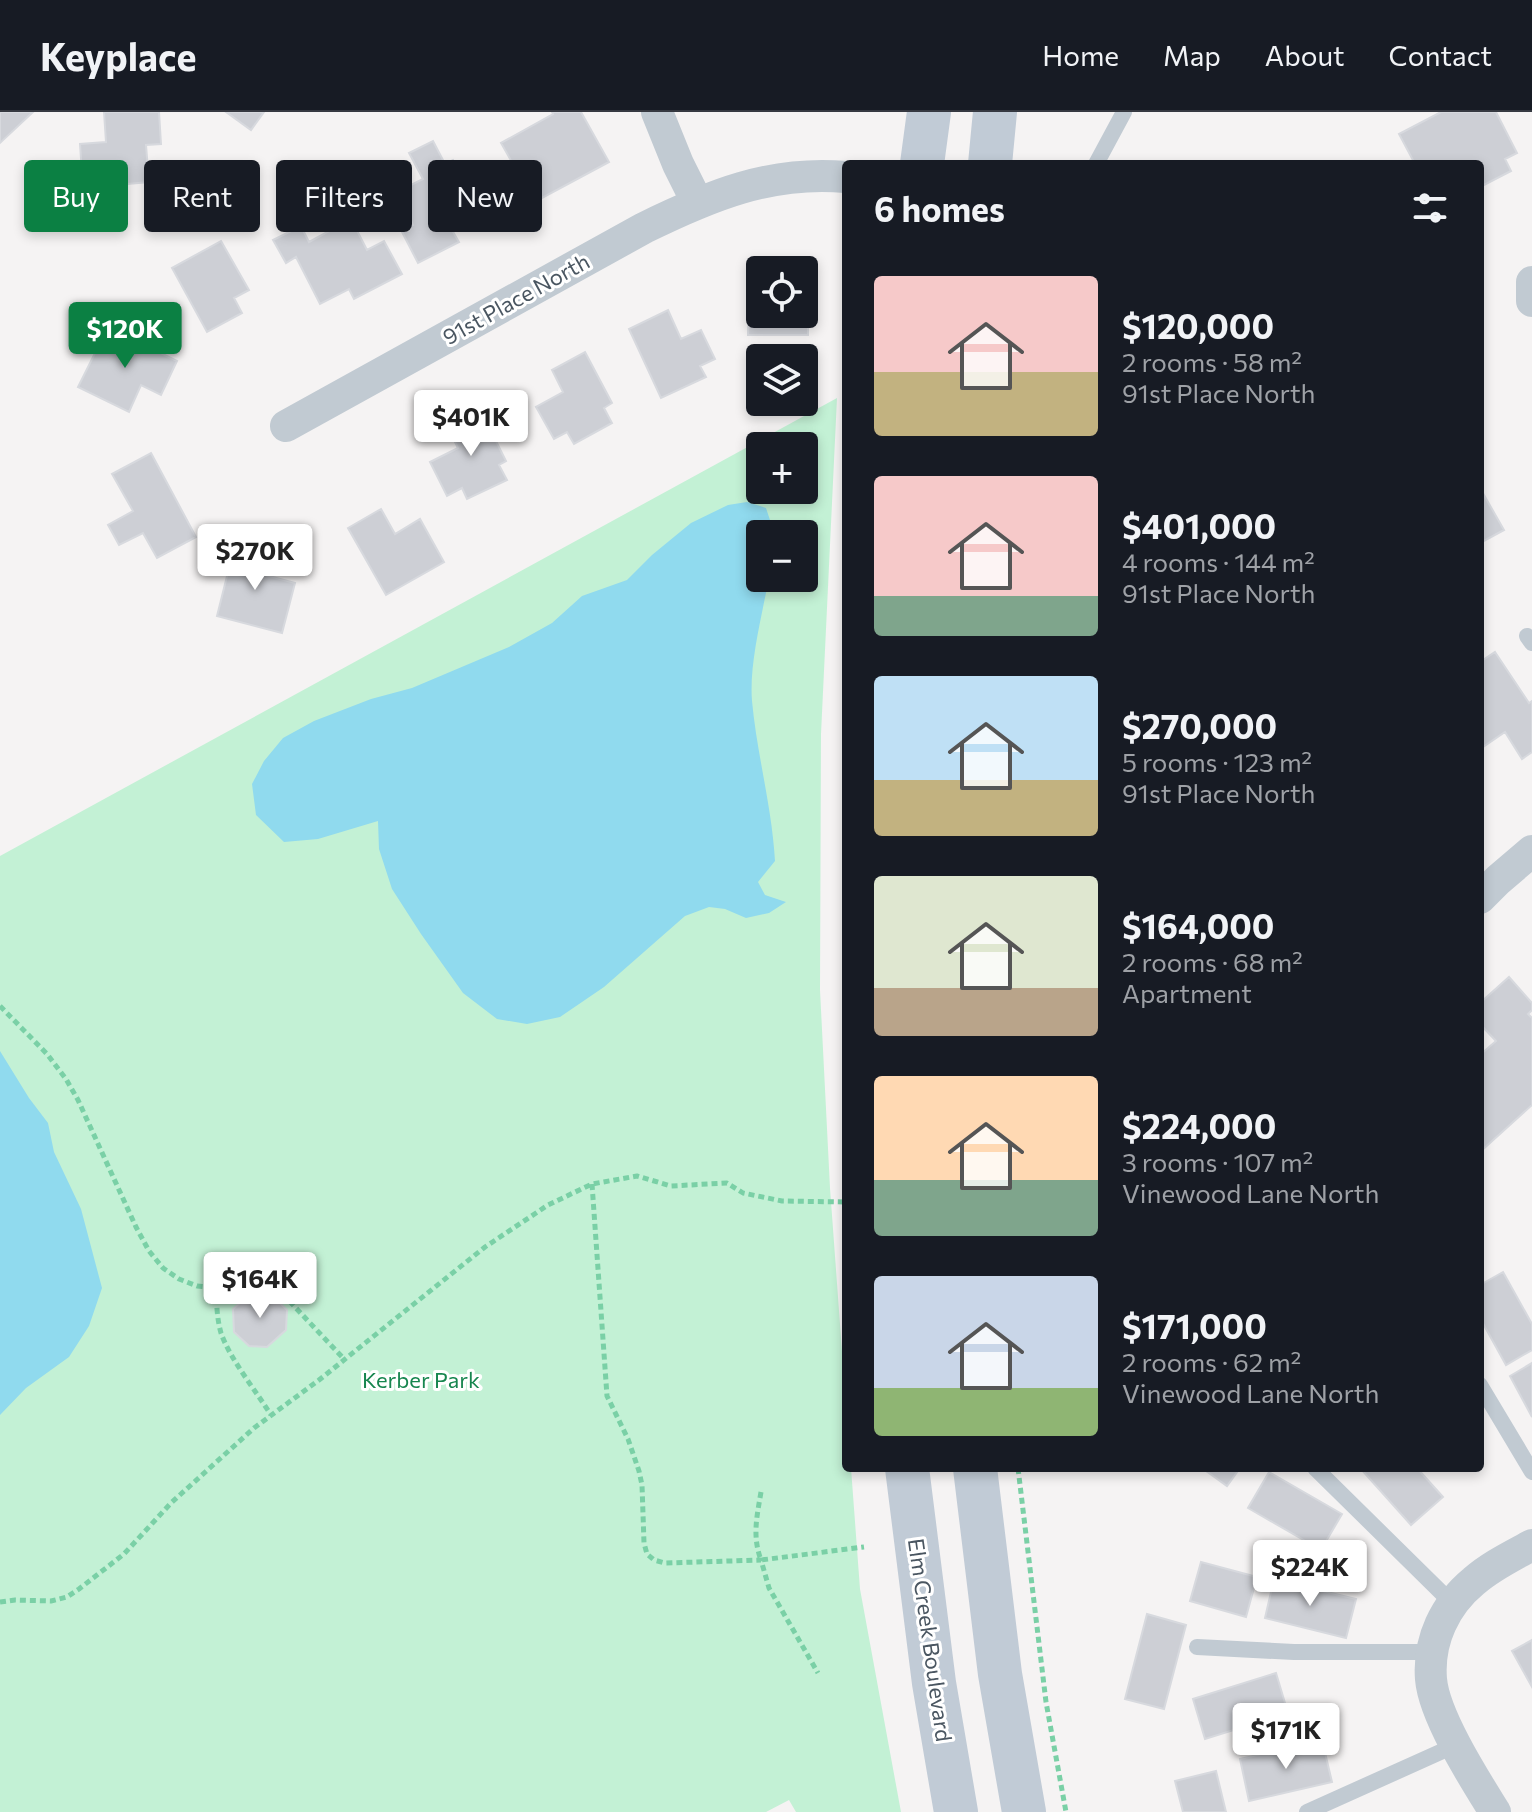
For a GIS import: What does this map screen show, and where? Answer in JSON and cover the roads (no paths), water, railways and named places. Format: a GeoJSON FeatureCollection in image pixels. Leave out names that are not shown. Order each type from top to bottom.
{"type":"FeatureCollection","features":[{"type":"Feature","properties":{"kind":"main road"},"geometry":{"type":"LineString","coordinates":[[923,160],[929,112]]}},
{"type":"Feature","properties":{"kind":"main road"},"geometry":{"type":"LineString","coordinates":[[990,160],[995,112]]}},
{"type":"Feature","properties":{"kind":"main road","name":"Elm Creek Boulevard"},"geometry":{"type":"LineString","coordinates":[[908,1472],[934,1683],[956,1812]]}},
{"type":"Feature","properties":{"kind":"main road"},"geometry":{"type":"LineString","coordinates":[[975,1472],[1000,1674],[1024,1812]]}},
{"type":"Feature","properties":{"kind":"street"},"geometry":{"type":"LineString","coordinates":[[657,112],[697,202]]}},
{"type":"Feature","properties":{"kind":"street","name":"91st Place North"},"geometry":{"type":"LineString","coordinates":[[286,426],[644,228],[697,202],[749,185],[796,177],[842,177]]}},
{"type":"Feature","properties":{"kind":"street"},"geometry":{"type":"LineString","coordinates":[[1532,282],[1532,301]]}},
{"type":"Feature","properties":{"kind":"street"},"geometry":{"type":"LineString","coordinates":[[1484,894],[1532,851]]}},
{"type":"Feature","properties":{"kind":"street"},"geometry":{"type":"LineString","coordinates":[[1495,1812],[1456,1745],[1437,1705],[1431,1680],[1441,1626],[1473,1582],[1492,1567],[1532,1545]]}},
{"type":"Feature","properties":{"kind":"lane"},"geometry":{"type":"LineString","coordinates":[[1098,160],[1124,112]]}},
{"type":"Feature","properties":{"kind":"lane"},"geometry":{"type":"LineString","coordinates":[[1484,1392],[1532,1472]]}},
{"type":"Feature","properties":{"kind":"lane"},"geometry":{"type":"LineString","coordinates":[[1197,1647],[1294,1652],[1441,1626],[1318,1472]]}},
{"type":"Feature","properties":{"kind":"lane"},"geometry":{"type":"LineString","coordinates":[[1307,1812],[1456,1745]]}},
{"type":"Feature","properties":{"kind":"water"},"geometry":{"type":"Polygon","coordinates":[[[746,502],[766,508],[770,520],[746,520],[746,592],[766,592],[752,671],[752,701],[775,861],[758,882],[765,895],[786,902],[769,913],[746,918],[725,909],[709,907],[685,916],[604,987],[560,1017],[527,1024],[497,1019],[463,993],[392,889],[379,849],[378,821],[318,839],[284,842],[256,815],[252,784],[264,761],[283,738],[314,721],[371,699],[412,688],[509,647],[552,623],[582,596],[627,580],[691,523],[728,505],[746,502]]]}},
{"type":"Feature","properties":{"kind":"water"},"geometry":{"type":"Polygon","coordinates":[[[0,1051],[48,1123],[54,1152],[81,1209],[102,1288],[89,1326],[69,1357],[26,1388],[0,1415],[0,1051]]]}},
{"type":"Feature","properties":{"kind":"park label","name":"Kerber Park"},"geometry":{"type":"Point","coordinates":[421,1380]}}]}
